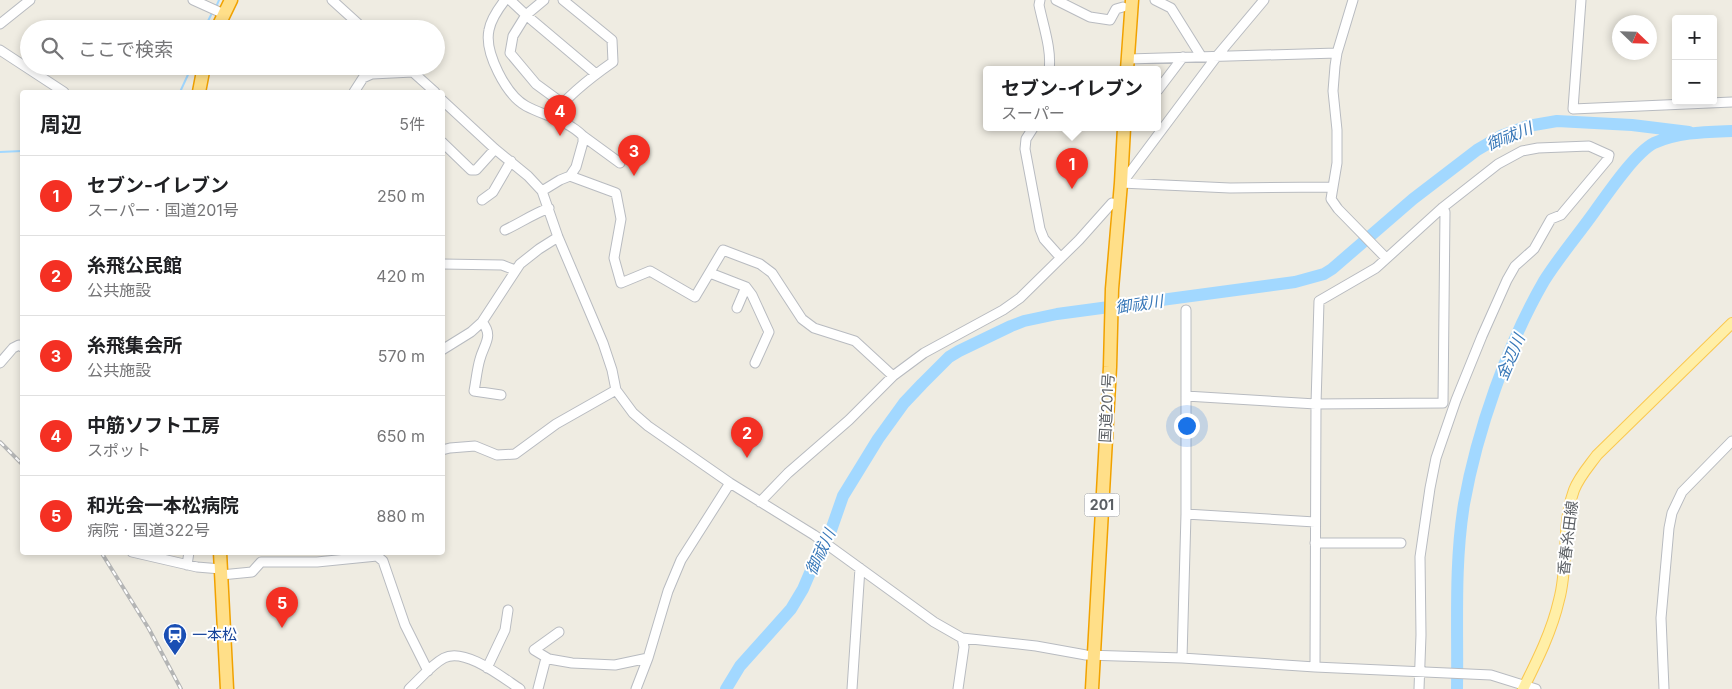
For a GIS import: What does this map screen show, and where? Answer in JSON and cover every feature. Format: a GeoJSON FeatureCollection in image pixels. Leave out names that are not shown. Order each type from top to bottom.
{"type":"FeatureCollection","features":[{"type":"Feature","properties":{"kind":"highway"},"geometry":{"type":"LineString","coordinates":[[217,20],[216,10],[231,0]]}},
{"type":"Feature","properties":{"kind":"highway"},"geometry":{"type":"LineString","coordinates":[[1126,2],[1127,65]]}},
{"type":"Feature","properties":{"kind":"highway"},"geometry":{"type":"LineString","coordinates":[[1120,66],[1126,2]]}},
{"type":"Feature","properties":{"kind":"highway"},"geometry":{"type":"LineString","coordinates":[[199,90],[202,75]]}},
{"type":"Feature","properties":{"kind":"highway","name":"国道201号"},"geometry":{"type":"LineString","coordinates":[[1085,689],[1090,654],[1116,131]]}},
{"type":"Feature","properties":{"kind":"highway","name":"国道201号"},"geometry":{"type":"LineString","coordinates":[[1109,289],[1121,183],[1124,131]]}},
{"type":"Feature","properties":{"kind":"highway"},"geometry":{"type":"LineString","coordinates":[[220,555],[227,689]]}},
{"type":"Feature","properties":{"kind":"highway","name":"国道201号"},"geometry":{"type":"LineString","coordinates":[[1090,654],[1092,689]]}},
{"type":"Feature","properties":{"kind":"main road","name":"香春糸田線"},"geometry":{"type":"LineString","coordinates":[[1525,687],[1560,600],[1565,564],[1567,522],[1571,500],[1582,474],[1597,455],[1732,322]]}},
{"type":"Feature","properties":{"kind":"street"},"geometry":{"type":"LineString","coordinates":[[0,24],[30,0]]}},
{"type":"Feature","properties":{"kind":"street"},"geometry":{"type":"LineString","coordinates":[[193,0],[216,10]]}},
{"type":"Feature","properties":{"kind":"street"},"geometry":{"type":"LineString","coordinates":[[332,0],[354,20]]}},
{"type":"Feature","properties":{"kind":"street"},"geometry":{"type":"LineString","coordinates":[[505,0],[491,21],[488,31],[490,56],[508,89],[524,105],[552,116],[576,129],[620,163]]}},
{"type":"Feature","properties":{"kind":"street"},"geometry":{"type":"LineString","coordinates":[[510,0],[596,74]]}},
{"type":"Feature","properties":{"kind":"street"},"geometry":{"type":"LineString","coordinates":[[544,0],[526,15],[513,36],[510,53],[536,84],[562,103]]}},
{"type":"Feature","properties":{"kind":"street"},"geometry":{"type":"LineString","coordinates":[[552,116],[562,103],[613,62],[612,40],[564,0]]}},
{"type":"Feature","properties":{"kind":"street"},"geometry":{"type":"LineString","coordinates":[[1040,0],[1050,66]]}},
{"type":"Feature","properties":{"kind":"street"},"geometry":{"type":"LineString","coordinates":[[1056,0],[1085,16],[1110,20],[1116,9],[1126,2]]}},
{"type":"Feature","properties":{"kind":"street"},"geometry":{"type":"LineString","coordinates":[[1155,0],[1171,8],[1201,56]]}},
{"type":"Feature","properties":{"kind":"street"},"geometry":{"type":"LineString","coordinates":[[1161,130],[1217,56],[1264,0]]}},
{"type":"Feature","properties":{"kind":"street"},"geometry":{"type":"LineString","coordinates":[[1352,0],[1337,53],[1333,92],[1337,130],[1337,163],[1332,187],[1332,199],[1338,209],[1386,258]]}},
{"type":"Feature","properties":{"kind":"street"},"geometry":{"type":"LineString","coordinates":[[1581,0],[1573,109],[1732,102]]}},
{"type":"Feature","properties":{"kind":"street"},"geometry":{"type":"LineString","coordinates":[[0,50],[20,63]]}},
{"type":"Feature","properties":{"kind":"street"},"geometry":{"type":"LineString","coordinates":[[1127,65],[1183,57],[1337,53]]}},
{"type":"Feature","properties":{"kind":"street"},"geometry":{"type":"LineString","coordinates":[[1161,86],[1183,57]]}},
{"type":"Feature","properties":{"kind":"street"},"geometry":{"type":"LineString","coordinates":[[38,75],[61,90]]}},
{"type":"Feature","properties":{"kind":"street"},"geometry":{"type":"LineString","coordinates":[[355,90],[363,78],[370,75]]}},
{"type":"Feature","properties":{"kind":"street"},"geometry":{"type":"LineString","coordinates":[[416,75],[430,90]]}},
{"type":"Feature","properties":{"kind":"street"},"geometry":{"type":"LineString","coordinates":[[445,103],[495,149],[528,176],[542,192],[558,237],[603,342],[616,390],[634,413],[648,426],[730,483],[814,535],[934,622],[962,638],[1090,654],[1491,675],[1536,689]]}},
{"type":"Feature","properties":{"kind":"street"},"geometry":{"type":"LineString","coordinates":[[1032,131],[1026,139],[1025,149],[1040,229],[1044,239],[1061,258]]}},
{"type":"Feature","properties":{"kind":"street"},"geometry":{"type":"LineString","coordinates":[[1121,183],[1160,131]]}},
{"type":"Feature","properties":{"kind":"street"},"geometry":{"type":"LineString","coordinates":[[542,192],[570,176],[576,168],[583,136]]}},
{"type":"Feature","properties":{"kind":"street"},"geometry":{"type":"LineString","coordinates":[[445,145],[471,170],[476,170],[495,149]]}},
{"type":"Feature","properties":{"kind":"street"},"geometry":{"type":"LineString","coordinates":[[1315,667],[1318,301],[1376,268],[1442,208],[1498,164],[1522,151],[1538,148],[1589,146],[1609,154],[1608,159],[1561,214],[1551,219],[1534,249],[1516,266],[1482,336],[1456,400],[1436,458],[1428,498],[1420,557],[1421,672],[1419,689]]}},
{"type":"Feature","properties":{"kind":"street"},"geometry":{"type":"LineString","coordinates":[[482,200],[493,192],[511,161]]}},
{"type":"Feature","properties":{"kind":"street"},"geometry":{"type":"LineString","coordinates":[[570,176],[616,193],[622,219],[614,258],[621,283],[650,272],[695,297],[723,250],[760,264],[772,273],[802,319],[814,328],[855,341],[893,376]]}},
{"type":"Feature","properties":{"kind":"street"},"geometry":{"type":"LineString","coordinates":[[1121,183],[1230,188],[1332,187]]}},
{"type":"Feature","properties":{"kind":"street"},"geometry":{"type":"LineString","coordinates":[[760,502],[788,473],[849,420],[893,376],[924,353],[1003,310],[1020,298],[1061,258],[1112,203]]}},
{"type":"Feature","properties":{"kind":"street"},"geometry":{"type":"LineString","coordinates":[[505,230],[525,220],[530,215],[548,208]]}},
{"type":"Feature","properties":{"kind":"street"},"geometry":{"type":"LineString","coordinates":[[1186,396],[1316,404],[1442,404],[1445,212],[1442,208]]}},
{"type":"Feature","properties":{"kind":"street"},"geometry":{"type":"LineString","coordinates":[[445,348],[471,332],[482,322],[515,270],[527,258],[558,237]]}},
{"type":"Feature","properties":{"kind":"street"},"geometry":{"type":"LineString","coordinates":[[445,264],[502,265],[515,270]]}},
{"type":"Feature","properties":{"kind":"street"},"geometry":{"type":"LineString","coordinates":[[710,273],[746,287],[752,295],[769,332],[755,364]]}},
{"type":"Feature","properties":{"kind":"street"},"geometry":{"type":"LineString","coordinates":[[737,308],[746,287]]}},
{"type":"Feature","properties":{"kind":"street"},"geometry":{"type":"LineString","coordinates":[[1182,658],[1186,514],[1186,310]]}},
{"type":"Feature","properties":{"kind":"street"},"geometry":{"type":"LineString","coordinates":[[482,322],[487,329],[488,335],[480,359],[474,391],[501,395]]}},
{"type":"Feature","properties":{"kind":"street"},"geometry":{"type":"LineString","coordinates":[[0,363],[13,348],[18,345],[20,346]]}},
{"type":"Feature","properties":{"kind":"street"},"geometry":{"type":"LineString","coordinates":[[445,449],[475,446],[497,455],[514,454],[556,424],[616,390]]}},
{"type":"Feature","properties":{"kind":"street"},"geometry":{"type":"LineString","coordinates":[[1664,689],[1661,618],[1672,513],[1682,492],[1732,441]]}},
{"type":"Feature","properties":{"kind":"street"},"geometry":{"type":"LineString","coordinates":[[636,689],[648,658],[668,590],[681,560],[730,483]]}},
{"type":"Feature","properties":{"kind":"street"},"geometry":{"type":"LineString","coordinates":[[1186,514],[1315,522]]}},
{"type":"Feature","properties":{"kind":"street"},"geometry":{"type":"LineString","coordinates":[[1315,543],[1402,543]]}},
{"type":"Feature","properties":{"kind":"street"},"geometry":{"type":"LineString","coordinates":[[157,555],[187,565],[221,572],[252,572],[261,562],[260,555]]}},
{"type":"Feature","properties":{"kind":"street"},"geometry":{"type":"LineString","coordinates":[[187,565],[189,555]]}},
{"type":"Feature","properties":{"kind":"street"},"geometry":{"type":"LineString","coordinates":[[261,562],[317,562],[374,555],[380,558],[386,566],[405,625],[428,671]]}},
{"type":"Feature","properties":{"kind":"street"},"geometry":{"type":"LineString","coordinates":[[852,689],[860,568]]}},
{"type":"Feature","properties":{"kind":"street"},"geometry":{"type":"LineString","coordinates":[[487,668],[505,630],[508,610]]}},
{"type":"Feature","properties":{"kind":"street"},"geometry":{"type":"LineString","coordinates":[[559,632],[534,650],[549,659],[572,662],[615,665],[648,658]]}},
{"type":"Feature","properties":{"kind":"street"},"geometry":{"type":"LineString","coordinates":[[958,689],[964,647],[962,638]]}},
{"type":"Feature","properties":{"kind":"street"},"geometry":{"type":"LineString","coordinates":[[409,689],[444,658],[455,655],[468,658],[520,689]]}},
{"type":"Feature","properties":{"kind":"street"},"geometry":{"type":"LineString","coordinates":[[538,689],[546,662],[549,659]]}},
{"type":"Feature","properties":{"kind":"waterway"},"geometry":{"type":"LineString","coordinates":[[216,7],[219,0]]}},
{"type":"Feature","properties":{"kind":"waterway"},"geometry":{"type":"LineString","coordinates":[[208,20],[212,13]]}},
{"type":"Feature","properties":{"kind":"waterway"},"geometry":{"type":"LineString","coordinates":[[181,90],[188,75]]}},
{"type":"Feature","properties":{"kind":"waterway","name":"御祓川"},"geometry":{"type":"LineString","coordinates":[[726,689],[740,666],[791,609],[803,589],[821,547],[829,536],[843,496],[878,439],[904,403],[949,357],[959,351],[1024,321],[1057,314],[1295,282],[1324,274],[1413,199],[1477,150],[1501,136],[1528,126],[1557,121],[1632,125],[1689,132]]}},
{"type":"Feature","properties":{"kind":"waterway","name":"金辺川"},"geometry":{"type":"LineString","coordinates":[[1457,689],[1457,596],[1464,504],[1485,418],[1506,360],[1530,306],[1562,255],[1622,174],[1647,148],[1663,139],[1702,132],[1732,131]]}},
{"type":"Feature","properties":{"kind":"waterway"},"geometry":{"type":"LineString","coordinates":[[0,152],[20,151]]}},
{"type":"Feature","properties":{"kind":"railway"},"geometry":{"type":"LineString","coordinates":[[0,442],[20,462]]}},
{"type":"Feature","properties":{"kind":"railway"},"geometry":{"type":"LineString","coordinates":[[103,555],[149,629],[181,689]]}},
{"type":"Feature","properties":{"kind":"place","name":"中筋ソフト工房"},"geometry":{"type":"Point","coordinates":[560,136]}},
{"type":"Feature","properties":{"kind":"place","name":"糸飛集会所"},"geometry":{"type":"Point","coordinates":[634,176]}},
{"type":"Feature","properties":{"kind":"place","name":"セブン-イレブン"},"geometry":{"type":"Point","coordinates":[1072,189]}},
{"type":"Feature","properties":{"kind":"place","name":"糸飛公民館"},"geometry":{"type":"Point","coordinates":[747,458]}},
{"type":"Feature","properties":{"kind":"place","name":"和光会一本松病院"},"geometry":{"type":"Point","coordinates":[282,628]}},
{"type":"Feature","properties":{"kind":"place","name":"一本松"},"geometry":{"type":"Point","coordinates":[175,656]}}]}
